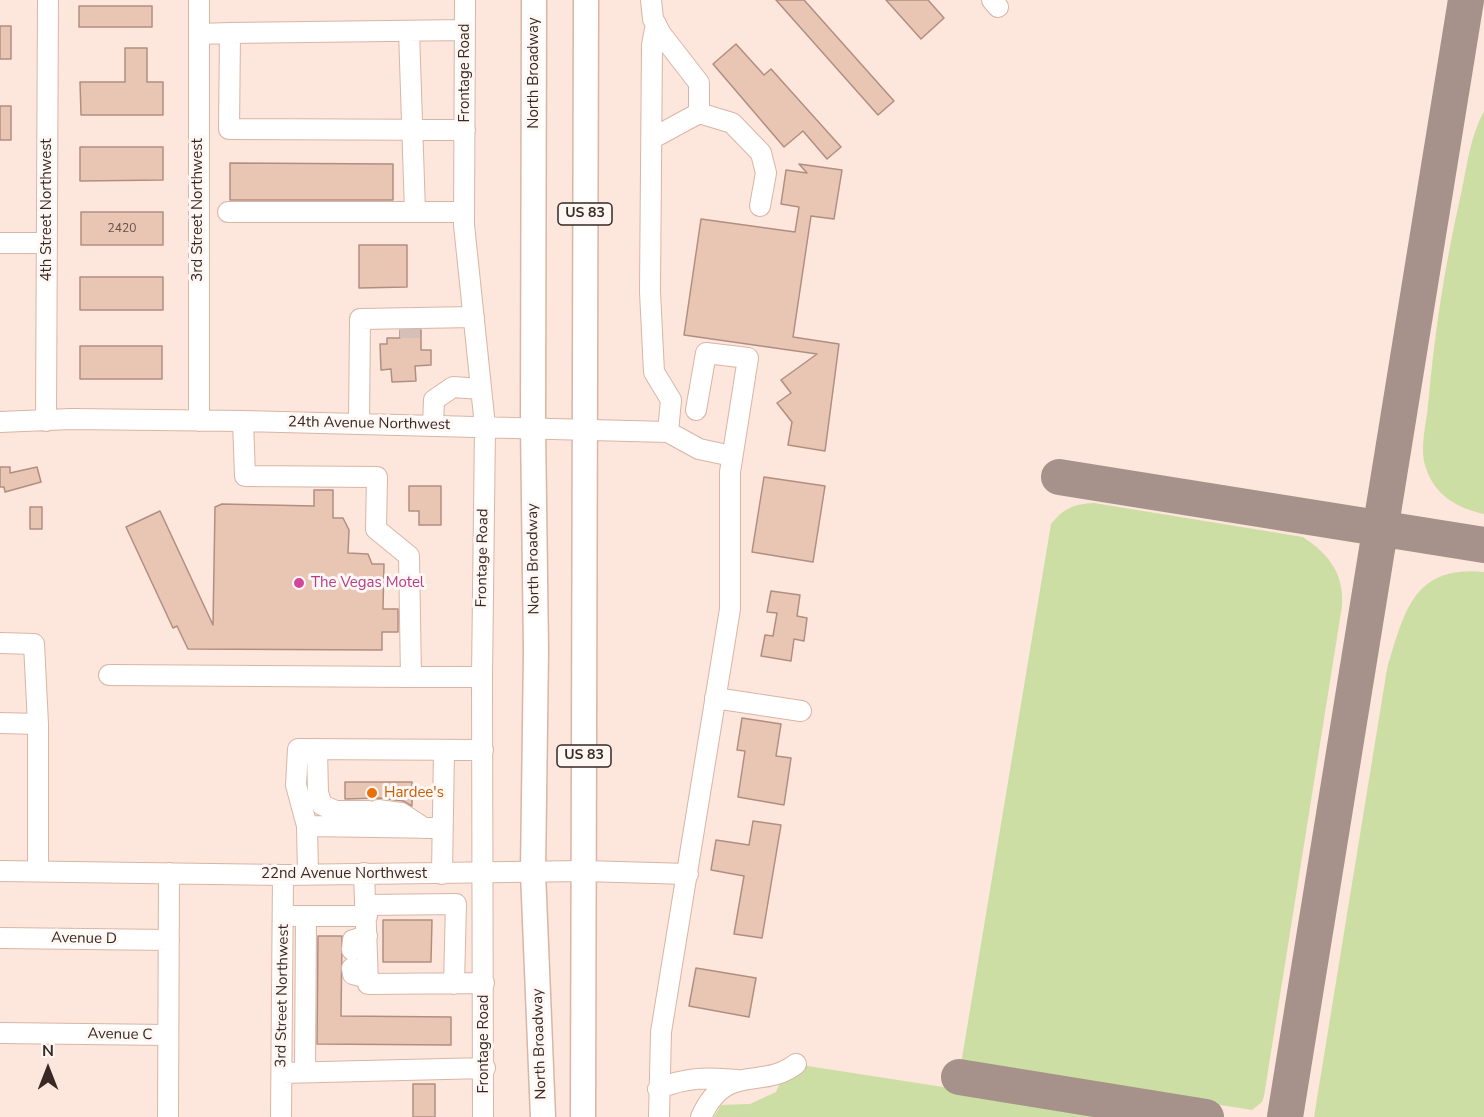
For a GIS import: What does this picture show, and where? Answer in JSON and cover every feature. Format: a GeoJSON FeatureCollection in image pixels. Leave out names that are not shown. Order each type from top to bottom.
{"type":"FeatureCollection","features":[{"type":"Feature","properties":{"kind":"main road","name":"North Broadway"},"geometry":{"type":"LineString","coordinates":[[534,0],[533,426],[536,651],[533,872],[543,1117]]}},
{"type":"Feature","properties":{"kind":"main road","name":"US 83"},"geometry":{"type":"LineString","coordinates":[[583,1117],[586,0]]}},
{"type":"Feature","properties":{"kind":"street","name":"4th Street Northwest"},"geometry":{"type":"LineString","coordinates":[[46,421],[48,0]]}},
{"type":"Feature","properties":{"kind":"street","name":"3rd Street Northwest"},"geometry":{"type":"LineString","coordinates":[[199,0],[199,421]]}},
{"type":"Feature","properties":{"kind":"street","name":"Frontage Road"},"geometry":{"type":"LineString","coordinates":[[465,0],[464,212],[485,426],[482,677],[485,1068],[483,1117]]}},
{"type":"Feature","properties":{"kind":"street"},"geometry":{"type":"LineString","coordinates":[[651,0],[656,24],[652,45],[650,292],[654,372],[671,400],[668,432]]}},
{"type":"Feature","properties":{"kind":"street"},"geometry":{"type":"LineString","coordinates":[[656,24],[699,84],[699,112]]}},
{"type":"Feature","properties":{"kind":"street"},"geometry":{"type":"LineString","coordinates":[[199,34],[465,30]]}},
{"type":"Feature","properties":{"kind":"street"},"geometry":{"type":"LineString","coordinates":[[409,31],[415,212]]}},
{"type":"Feature","properties":{"kind":"street"},"geometry":{"type":"LineString","coordinates":[[230,33],[230,129],[465,130]]}},
{"type":"Feature","properties":{"kind":"street"},"geometry":{"type":"LineString","coordinates":[[652,138],[699,112],[732,123],[761,153],[766,173],[760,206]]}},
{"type":"Feature","properties":{"kind":"street"},"geometry":{"type":"LineString","coordinates":[[228,212],[464,212]]}},
{"type":"Feature","properties":{"kind":"street"},"geometry":{"type":"LineString","coordinates":[[0,243],[47,243]]}},
{"type":"Feature","properties":{"kind":"street"},"geometry":{"type":"LineString","coordinates":[[421,328],[446,328],[453,316]]}},
{"type":"Feature","properties":{"kind":"street"},"geometry":{"type":"LineString","coordinates":[[368,319],[474,317]]}},
{"type":"Feature","properties":{"kind":"street"},"geometry":{"type":"LineString","coordinates":[[368,319],[400,328]]}},
{"type":"Feature","properties":{"kind":"street"},"geometry":{"type":"LineString","coordinates":[[359,424],[368,319]]}},
{"type":"Feature","properties":{"kind":"street"},"geometry":{"type":"LineString","coordinates":[[659,1117],[661,1032],[730,609],[732,456],[748,358],[706,353],[696,410]]}},
{"type":"Feature","properties":{"kind":"street"},"geometry":{"type":"LineString","coordinates":[[433,425],[434,400],[453,387],[481,389]]}},
{"type":"Feature","properties":{"kind":"street"},"geometry":{"type":"LineString","coordinates":[[243,421],[245,476],[377,477],[376,529],[409,556],[411,677]]}},
{"type":"Feature","properties":{"kind":"street","name":"24th Avenue Northwest"},"geometry":{"type":"LineString","coordinates":[[0,422],[243,421],[585,428],[668,432],[699,449],[732,456]]}},
{"type":"Feature","properties":{"kind":"street"},"geometry":{"type":"LineString","coordinates":[[0,643],[34,645],[38,724],[38,871]]}},
{"type":"Feature","properties":{"kind":"street"},"geometry":{"type":"LineString","coordinates":[[109,675],[482,677]]}},
{"type":"Feature","properties":{"kind":"street"},"geometry":{"type":"LineString","coordinates":[[715,698],[801,711]]}},
{"type":"Feature","properties":{"kind":"street"},"geometry":{"type":"LineString","coordinates":[[0,723],[38,724]]}},
{"type":"Feature","properties":{"kind":"street"},"geometry":{"type":"LineString","coordinates":[[308,874],[307,826],[297,792],[298,749],[483,750]]}},
{"type":"Feature","properties":{"kind":"street"},"geometry":{"type":"LineString","coordinates":[[316,749],[318,793],[321,805],[336,811],[401,813],[433,828]]}},
{"type":"Feature","properties":{"kind":"street"},"geometry":{"type":"LineString","coordinates":[[444,750],[433,828],[450,874],[456,904],[454,984]]}},
{"type":"Feature","properties":{"kind":"street"},"geometry":{"type":"LineString","coordinates":[[307,826],[433,828]]}},
{"type":"Feature","properties":{"kind":"street","name":"22nd Avenue Northwest"},"geometry":{"type":"LineString","coordinates":[[0,871],[283,875],[584,871],[688,874]]}},
{"type":"Feature","properties":{"kind":"street"},"geometry":{"type":"LineString","coordinates":[[168,873],[168,1117]]}},
{"type":"Feature","properties":{"kind":"street"},"geometry":{"type":"LineString","coordinates":[[357,966],[367,936],[364,873]]}},
{"type":"Feature","properties":{"kind":"street","name":"3rd Street Northwest"},"geometry":{"type":"LineString","coordinates":[[281,1117],[283,875]]}},
{"type":"Feature","properties":{"kind":"street"},"geometry":{"type":"LineString","coordinates":[[284,916],[306,917],[366,910],[484,903]]}},
{"type":"Feature","properties":{"kind":"street"},"geometry":{"type":"LineString","coordinates":[[305,1072],[306,917]]}},
{"type":"Feature","properties":{"kind":"street"},"geometry":{"type":"LineString","coordinates":[[367,936],[353,940],[357,966],[368,984],[484,983]]}},
{"type":"Feature","properties":{"kind":"street","name":"Avenue D"},"geometry":{"type":"LineString","coordinates":[[0,938],[168,940]]}},
{"type":"Feature","properties":{"kind":"street","name":"Avenue C"},"geometry":{"type":"LineString","coordinates":[[0,1033],[167,1035]]}},
{"type":"Feature","properties":{"kind":"street"},"geometry":{"type":"LineString","coordinates":[[658,1089],[677,1081],[702,1077],[737,1080],[776,1074],[796,1065]]}},
{"type":"Feature","properties":{"kind":"street"},"geometry":{"type":"LineString","coordinates":[[282,1073],[485,1068]]}},
{"type":"Feature","properties":{"kind":"street"},"geometry":{"type":"LineString","coordinates":[[701,1117],[718,1090],[737,1080]]}},
{"type":"Feature","properties":{"kind":"green space"},"geometry":{"type":"Polygon","coordinates":[[[1484,111],[1484,514],[1455,504],[1440,492],[1429,475],[1423,451],[1433,353],[1445,273],[1475,131],[1484,111]]]}},
{"type":"Feature","properties":{"kind":"green space"},"geometry":{"type":"Polygon","coordinates":[[[1094,503],[1303,537],[1328,558],[1341,584],[1342,606],[1264,1096],[1262,1102],[1252,1110],[961,1064],[1051,524],[1060,514],[1070,508],[1094,503]]]}},
{"type":"Feature","properties":{"kind":"green space"},"geometry":{"type":"Polygon","coordinates":[[[1460,572],[1484,572],[1484,1117],[1314,1117],[1387,669],[1393,649],[1406,612],[1426,585],[1441,576],[1460,572]]]}},
{"type":"Feature","properties":{"kind":"green space"},"geometry":{"type":"Polygon","coordinates":[[[788,1063],[1137,1117],[714,1117],[721,1105],[750,1104],[776,1092],[788,1063]]]}},
{"type":"Feature","properties":{"kind":"building"},"geometry":{"type":"Polygon","coordinates":[[[776,0],[804,0],[894,101],[878,115],[776,0]]]}},
{"type":"Feature","properties":{"kind":"building"},"geometry":{"type":"Polygon","coordinates":[[[886,0],[928,0],[944,18],[921,39],[886,0]]]}},
{"type":"Feature","properties":{"kind":"building"},"geometry":{"type":"Polygon","coordinates":[[[79,6],[152,6],[152,27],[79,27],[79,6]]]}},
{"type":"Feature","properties":{"kind":"building"},"geometry":{"type":"Polygon","coordinates":[[[0,26],[11,26],[11,59],[0,59],[0,26]]]}},
{"type":"Feature","properties":{"kind":"building"},"geometry":{"type":"Polygon","coordinates":[[[736,44],[764,75],[771,69],[841,147],[827,159],[803,131],[784,147],[713,64],[736,44]]]}},
{"type":"Feature","properties":{"kind":"building"},"geometry":{"type":"Polygon","coordinates":[[[125,48],[147,48],[147,82],[163,82],[163,115],[81,115],[80,82],[125,82],[125,48]]]}},
{"type":"Feature","properties":{"kind":"building"},"geometry":{"type":"Polygon","coordinates":[[[0,106],[11,106],[11,140],[0,140],[0,106]]]}},
{"type":"Feature","properties":{"kind":"building"},"geometry":{"type":"Polygon","coordinates":[[[80,147],[163,147],[163,180],[80,181],[80,147]]]}},
{"type":"Feature","properties":{"kind":"building"},"geometry":{"type":"Polygon","coordinates":[[[230,163],[393,164],[393,200],[230,200],[230,163]]]}},
{"type":"Feature","properties":{"kind":"building"},"geometry":{"type":"Polygon","coordinates":[[[799,164],[842,170],[834,219],[811,216],[793,337],[839,344],[825,451],[788,445],[792,422],[777,403],[791,393],[781,380],[817,354],[684,335],[701,219],[795,232],[799,207],[781,204],[786,170],[807,173],[799,164]]]}},
{"type":"Feature","properties":{"kind":"building"},"geometry":{"type":"Polygon","coordinates":[[[81,212],[163,212],[163,245],[81,245],[81,212]]]}},
{"type":"Feature","properties":{"kind":"building"},"geometry":{"type":"Polygon","coordinates":[[[359,245],[407,245],[407,287],[359,288],[359,245]]]}},
{"type":"Feature","properties":{"kind":"building"},"geometry":{"type":"Polygon","coordinates":[[[80,277],[163,277],[163,310],[80,310],[80,277]]]}},
{"type":"Feature","properties":{"kind":"building"},"geometry":{"type":"Polygon","coordinates":[[[400,330],[421,330],[421,350],[431,350],[431,365],[415,366],[416,381],[392,382],[391,369],[381,370],[380,344],[387,344],[387,338],[400,338],[400,330]]]}},
{"type":"Feature","properties":{"kind":"building"},"geometry":{"type":"Polygon","coordinates":[[[80,346],[162,346],[162,379],[80,379],[80,346]]]}},
{"type":"Feature","properties":{"kind":"building"},"geometry":{"type":"Polygon","coordinates":[[[0,467],[10,467],[10,473],[37,467],[41,482],[5,492],[4,487],[0,487],[0,467]]]}},
{"type":"Feature","properties":{"kind":"building"},"geometry":{"type":"Polygon","coordinates":[[[764,477],[825,486],[813,562],[752,552],[764,477]]]}},
{"type":"Feature","properties":{"kind":"building"},"geometry":{"type":"Polygon","coordinates":[[[409,486],[441,486],[441,525],[419,525],[419,511],[409,511],[409,486]]]}},
{"type":"Feature","properties":{"kind":"building","name":"The Vegas Motel"},"geometry":{"type":"Polygon","coordinates":[[[314,490],[333,490],[333,518],[343,518],[349,530],[348,553],[368,554],[372,564],[384,564],[383,609],[398,609],[398,632],[382,632],[382,650],[188,649],[177,626],[173,628],[126,527],[160,511],[213,625],[215,507],[222,504],[314,506],[314,490]]]}},
{"type":"Feature","properties":{"kind":"building"},"geometry":{"type":"Polygon","coordinates":[[[30,507],[42,507],[42,529],[30,529],[30,507]]]}},
{"type":"Feature","properties":{"kind":"building"},"geometry":{"type":"Polygon","coordinates":[[[771,591],[800,595],[797,616],[807,618],[804,641],[794,639],[791,661],[761,656],[765,635],[773,636],[777,613],[767,612],[771,591]]]}},
{"type":"Feature","properties":{"kind":"building"},"geometry":{"type":"Polygon","coordinates":[[[742,718],[781,724],[776,756],[791,758],[784,805],[738,797],[745,751],[737,750],[742,718]]]}},
{"type":"Feature","properties":{"kind":"building"},"geometry":{"type":"Polygon","coordinates":[[[345,782],[412,782],[412,806],[403,801],[380,798],[345,799],[345,782]]]}},
{"type":"Feature","properties":{"kind":"building"},"geometry":{"type":"Polygon","coordinates":[[[753,821],[781,825],[762,938],[734,934],[744,876],[711,870],[716,840],[749,845],[753,821]]]}},
{"type":"Feature","properties":{"kind":"building"},"geometry":{"type":"Polygon","coordinates":[[[383,920],[432,920],[431,962],[383,962],[383,920]]]}},
{"type":"Feature","properties":{"kind":"building"},"geometry":{"type":"Polygon","coordinates":[[[318,936],[342,936],[341,1016],[451,1017],[451,1045],[317,1044],[318,936]]]}},
{"type":"Feature","properties":{"kind":"building"},"geometry":{"type":"Polygon","coordinates":[[[696,968],[756,978],[749,1017],[689,1006],[696,968]]]}},
{"type":"Feature","properties":{"kind":"building"},"geometry":{"type":"Polygon","coordinates":[[[413,1084],[435,1084],[435,1117],[413,1117],[413,1084]]]}},
{"type":"Feature","properties":{"kind":"taxiway"},"geometry":{"type":"LineString","coordinates":[[1285,1117],[1466,0]]}},
{"type":"Feature","properties":{"kind":"taxiway"},"geometry":{"type":"LineString","coordinates":[[1059,477],[1484,545]]}},
{"type":"Feature","properties":{"kind":"taxiway"},"geometry":{"type":"LineString","coordinates":[[959,1077],[1206,1117]]}},
{"type":"Feature","properties":{"kind":"tunnel"},"geometry":{"type":"LineString","coordinates":[[400,328],[421,328]]}},
{"type":"Feature","properties":{"kind":"place","name":"The Vegas Motel"},"geometry":{"type":"Point","coordinates":[299,583]}},
{"type":"Feature","properties":{"kind":"place","name":"Hardee's"},"geometry":{"type":"Point","coordinates":[372,793]}}]}
